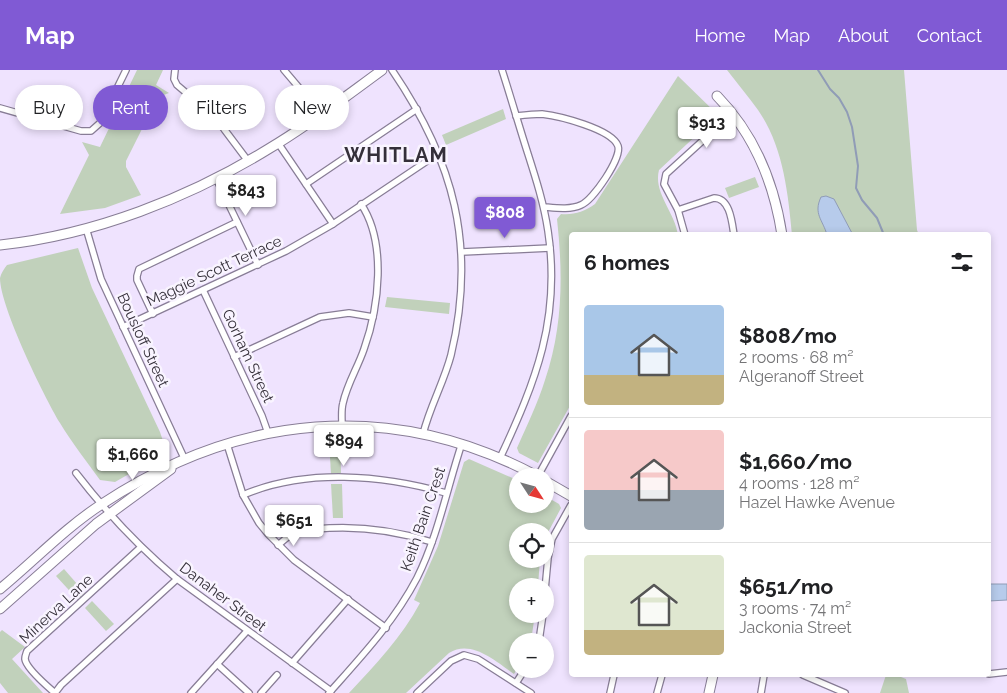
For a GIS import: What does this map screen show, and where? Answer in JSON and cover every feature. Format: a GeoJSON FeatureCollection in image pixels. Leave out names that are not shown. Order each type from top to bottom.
{"type":"FeatureCollection","features":[{"type":"Feature","properties":{"kind":"street"},"geometry":{"type":"LineString","coordinates":[[0,108],[82,131],[91,131],[100,124],[126,70]]}},
{"type":"Feature","properties":{"kind":"street"},"geometry":{"type":"LineString","coordinates":[[175,70],[174,79],[178,86],[211,114],[248,161]]}},
{"type":"Feature","properties":{"kind":"street"},"geometry":{"type":"LineString","coordinates":[[284,70],[297,85]]}},
{"type":"Feature","properties":{"kind":"street"},"geometry":{"type":"LineString","coordinates":[[349,94],[382,70]]}},
{"type":"Feature","properties":{"kind":"street"},"geometry":{"type":"LineString","coordinates":[[392,70],[429,130],[439,153],[454,201],[462,252],[458,307],[450,356],[442,383],[426,420],[423,434]]}},
{"type":"Feature","properties":{"kind":"street"},"geometry":{"type":"LineString","coordinates":[[500,458],[534,382],[544,345],[550,302],[550,248],[544,207],[502,70]]}},
{"type":"Feature","properties":{"kind":"street"},"geometry":{"type":"LineString","coordinates":[[717,96],[732,114],[754,147],[764,169],[777,208],[781,232]]}},
{"type":"Feature","properties":{"kind":"street"},"geometry":{"type":"LineString","coordinates":[[306,184],[417,109]]}},
{"type":"Feature","properties":{"kind":"street"},"geometry":{"type":"LineString","coordinates":[[516,116],[542,114],[579,122],[613,139],[618,147],[618,158],[592,198],[586,203],[573,208],[544,207]]}},
{"type":"Feature","properties":{"kind":"street"},"geometry":{"type":"LineString","coordinates":[[684,232],[678,210],[664,184],[666,174],[732,114]]}},
{"type":"Feature","properties":{"kind":"street"},"geometry":{"type":"LineString","coordinates":[[0,245],[54,236],[86,228],[151,206],[216,178],[248,161],[298,130]]}},
{"type":"Feature","properties":{"kind":"street"},"geometry":{"type":"LineString","coordinates":[[278,143],[333,224]]}},
{"type":"Feature","properties":{"kind":"street","name":"Maggie Scott Terrace"},"geometry":{"type":"LineString","coordinates":[[124,327],[286,252],[333,224],[439,153]]}},
{"type":"Feature","properties":{"kind":"street"},"geometry":{"type":"LineString","coordinates":[[216,178],[258,265]]}},
{"type":"Feature","properties":{"kind":"street"},"geometry":{"type":"LineString","coordinates":[[678,210],[719,198],[725,202],[733,232]]}},
{"type":"Feature","properties":{"kind":"street"},"geometry":{"type":"LineString","coordinates":[[342,426],[344,396],[364,349],[373,316],[377,285],[376,245],[371,221],[361,204]]}},
{"type":"Feature","properties":{"kind":"street"},"geometry":{"type":"LineString","coordinates":[[153,314],[138,280],[139,269],[237,222]]}},
{"type":"Feature","properties":{"kind":"street","name":"Bousloff Street"},"geometry":{"type":"LineString","coordinates":[[86,228],[100,279],[185,460]]}},
{"type":"Feature","properties":{"kind":"street"},"geometry":{"type":"LineString","coordinates":[[462,252],[550,248]]}},
{"type":"Feature","properties":{"kind":"street","name":"Gorham Street"},"geometry":{"type":"LineString","coordinates":[[203,290],[262,416],[268,434]]}},
{"type":"Feature","properties":{"kind":"street"},"geometry":{"type":"LineString","coordinates":[[234,357],[320,316],[349,313],[373,316]]}},
{"type":"Feature","properties":{"kind":"street"},"geometry":{"type":"LineString","coordinates":[[542,468],[569,420]]}},
{"type":"Feature","properties":{"kind":"street"},"geometry":{"type":"LineString","coordinates":[[0,589],[102,504],[152,474],[227,444],[268,434],[300,428],[377,427],[423,434],[462,444],[521,468]]}},
{"type":"Feature","properties":{"kind":"street"},"geometry":{"type":"LineString","coordinates":[[227,444],[243,494],[259,523],[278,545],[294,560],[386,628]]}},
{"type":"Feature","properties":{"kind":"street","name":"Keith Bain Crest"},"geometry":{"type":"LineString","coordinates":[[330,692],[386,628],[413,584],[432,542],[462,444]]}},
{"type":"Feature","properties":{"kind":"street"},"geometry":{"type":"LineString","coordinates":[[0,609],[109,514],[168,472],[174,465]]}},
{"type":"Feature","properties":{"kind":"street","name":"Danaher Street"},"geometry":{"type":"LineString","coordinates":[[76,472],[109,514],[141,547],[177,579],[292,662],[330,692]]}},
{"type":"Feature","properties":{"kind":"street"},"geometry":{"type":"LineString","coordinates":[[243,494],[294,482],[345,478],[400,482],[446,493]]}},
{"type":"Feature","properties":{"kind":"street"},"geometry":{"type":"LineString","coordinates":[[554,486],[569,495]]}},
{"type":"Feature","properties":{"kind":"street"},"geometry":{"type":"LineString","coordinates":[[546,578],[552,540],[569,509]]}},
{"type":"Feature","properties":{"kind":"street"},"geometry":{"type":"LineString","coordinates":[[278,545],[290,535],[299,532],[340,528],[382,530],[432,542]]}},
{"type":"Feature","properties":{"kind":"street","name":"Minerva Lane"},"geometry":{"type":"LineString","coordinates":[[55,693],[46,686],[27,663],[25,657],[27,652],[141,547]]}},
{"type":"Feature","properties":{"kind":"street"},"geometry":{"type":"LineString","coordinates":[[55,693],[61,685],[177,579]]}},
{"type":"Feature","properties":{"kind":"street"},"geometry":{"type":"LineString","coordinates":[[292,662],[348,599]]}},
{"type":"Feature","properties":{"kind":"street"},"geometry":{"type":"LineString","coordinates":[[191,693],[247,630]]}},
{"type":"Feature","properties":{"kind":"street"},"geometry":{"type":"LineString","coordinates":[[417,693],[451,661],[464,655],[478,659],[532,693]]}},
{"type":"Feature","properties":{"kind":"street"},"geometry":{"type":"LineString","coordinates":[[217,664],[249,693]]}},
{"type":"Feature","properties":{"kind":"street"},"geometry":{"type":"LineString","coordinates":[[991,674],[1007,672]]}},
{"type":"Feature","properties":{"kind":"street"},"geometry":{"type":"LineString","coordinates":[[260,693],[277,675]]}},
{"type":"Feature","properties":{"kind":"street"},"geometry":{"type":"LineString","coordinates":[[610,693],[614,677]]}},
{"type":"Feature","properties":{"kind":"street"},"geometry":{"type":"LineString","coordinates":[[658,693],[662,677]]}},
{"type":"Feature","properties":{"kind":"street"},"geometry":{"type":"LineString","coordinates":[[709,693],[713,677]]}},
{"type":"Feature","properties":{"kind":"street"},"geometry":{"type":"LineString","coordinates":[[760,693],[764,677]]}},
{"type":"Feature","properties":{"kind":"street"},"geometry":{"type":"LineString","coordinates":[[808,677],[845,693]]}},
{"type":"Feature","properties":{"kind":"street"},"geometry":{"type":"LineString","coordinates":[[516,683],[519,678]]}},
{"type":"Feature","properties":{"kind":"green space"},"geometry":{"type":"Polygon","coordinates":[[[137,70],[163,70],[156,85],[130,85],[137,70]]]}},
{"type":"Feature","properties":{"kind":"green space"},"geometry":{"type":"Polygon","coordinates":[[[727,70],[904,70],[918,232],[792,232],[789,202],[779,154],[758,110],[727,70]]]}},
{"type":"Feature","properties":{"kind":"green space"},"geometry":{"type":"Polygon","coordinates":[[[678,76],[716,113],[715,118],[659,170],[659,187],[677,232],[569,232],[569,408],[538,463],[519,453],[517,448],[542,389],[555,340],[561,280],[557,219],[561,214],[579,212],[595,204],[678,76]]]}},
{"type":"Feature","properties":{"kind":"green space"},"geometry":{"type":"Polygon","coordinates":[[[503,109],[506,119],[446,145],[442,135],[503,109]]]}},
{"type":"Feature","properties":{"kind":"green space"},"geometry":{"type":"Polygon","coordinates":[[[108,130],[142,130],[126,161],[126,167],[141,195],[105,208],[60,214],[89,155],[82,142],[100,147],[108,130]]]}},
{"type":"Feature","properties":{"kind":"green space"},"geometry":{"type":"Polygon","coordinates":[[[755,177],[759,187],[729,198],[725,188],[755,177]]]}},
{"type":"Feature","properties":{"kind":"green space"},"geometry":{"type":"Polygon","coordinates":[[[78,248],[92,288],[160,432],[166,450],[164,454],[115,482],[100,480],[60,423],[24,351],[7,309],[2,291],[0,278],[7,265],[78,248]]]}},
{"type":"Feature","properties":{"kind":"green space"},"geometry":{"type":"Polygon","coordinates":[[[387,297],[450,303],[449,314],[385,307],[387,297]]]}},
{"type":"Feature","properties":{"kind":"green space"},"geometry":{"type":"Polygon","coordinates":[[[329,440],[340,440],[341,473],[331,474],[329,440]]]}},
{"type":"Feature","properties":{"kind":"green space"},"geometry":{"type":"Polygon","coordinates":[[[469,459],[509,476],[509,513],[554,513],[554,501],[561,508],[553,523],[509,523],[509,568],[539,568],[539,578],[509,578],[509,623],[534,623],[532,633],[509,633],[509,670],[492,658],[475,650],[458,649],[449,653],[406,693],[349,693],[396,639],[420,603],[414,600],[438,546],[464,462],[469,459]]]}},
{"type":"Feature","properties":{"kind":"green space"},"geometry":{"type":"Polygon","coordinates":[[[331,484],[342,484],[343,518],[333,518],[331,484]]]}},
{"type":"Feature","properties":{"kind":"green space"},"geometry":{"type":"Polygon","coordinates":[[[64,569],[85,593],[78,600],[56,576],[64,569]]]}},
{"type":"Feature","properties":{"kind":"green space"},"geometry":{"type":"Polygon","coordinates":[[[92,601],[114,624],[106,631],[85,608],[92,601]]]}},
{"type":"Feature","properties":{"kind":"green space"},"geometry":{"type":"Polygon","coordinates":[[[2,630],[25,647],[12,659],[43,693],[8,693],[0,683],[0,632],[2,630]]]}},
{"type":"Feature","properties":{"kind":"green space"},"geometry":{"type":"Polygon","coordinates":[[[885,677],[901,677],[906,679],[909,693],[880,693],[885,677]]]}},
{"type":"Feature","properties":{"kind":"water"},"geometry":{"type":"Polygon","coordinates":[[[826,196],[834,199],[851,232],[826,232],[818,213],[821,197],[826,196]]]}},
{"type":"Feature","properties":{"kind":"water"},"geometry":{"type":"Polygon","coordinates":[[[991,584],[1007,584],[1007,600],[991,601],[991,584]]]}},
{"type":"Feature","properties":{"kind":"waterway"},"geometry":{"type":"LineString","coordinates":[[818,70],[847,112],[852,127],[858,166],[856,188],[862,200],[877,218],[883,232]]}},
{"type":"Feature","properties":{"kind":"district","name":"WHITLAM"},"geometry":{"type":"Point","coordinates":[396,155]}}]}
